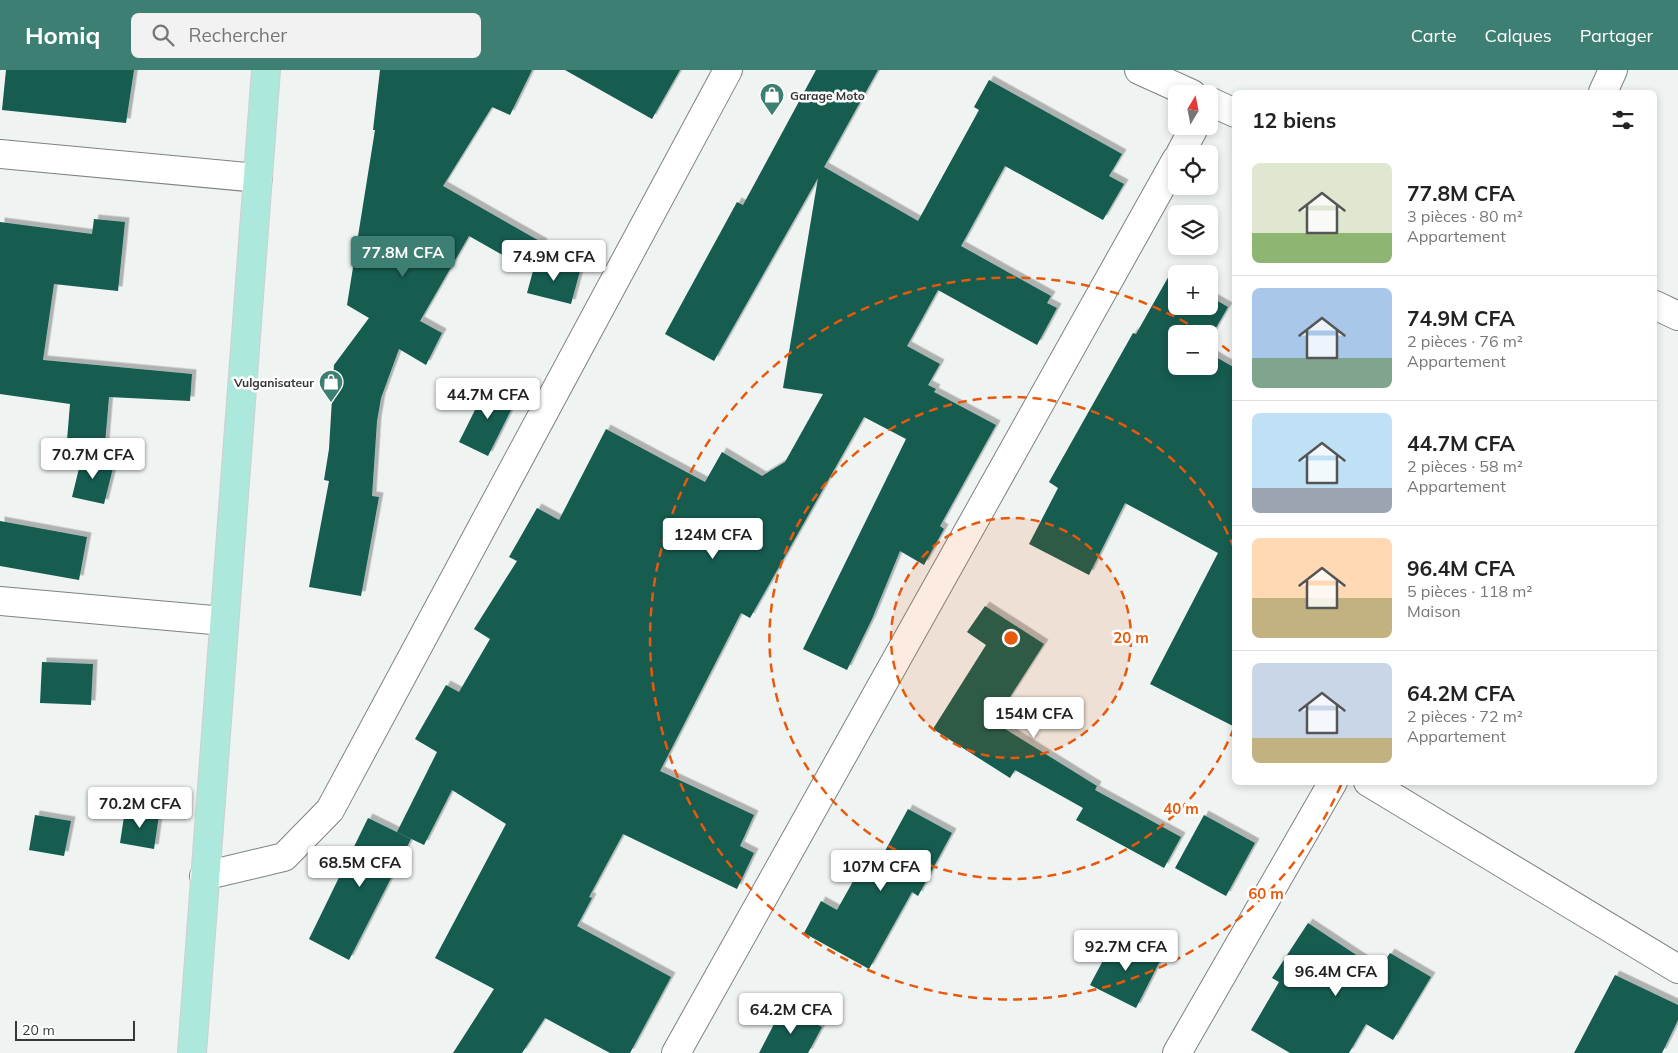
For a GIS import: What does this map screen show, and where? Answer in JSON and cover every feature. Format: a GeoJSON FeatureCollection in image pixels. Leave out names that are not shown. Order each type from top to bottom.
{"type":"FeatureCollection","features":[{"type":"Feature","properties":{"kind":"main road"},"geometry":{"type":"LineString","coordinates":[[192,1053],[266,70]]}},
{"type":"Feature","properties":{"kind":"street"},"geometry":{"type":"LineString","coordinates":[[204,876],[284,857],[330,810],[728,70]]}},
{"type":"Feature","properties":{"kind":"street"},"geometry":{"type":"LineString","coordinates":[[1139,70],[1172,85]]}},
{"type":"Feature","properties":{"kind":"street"},"geometry":{"type":"LineString","coordinates":[[1604,90],[1613,70]]}},
{"type":"Feature","properties":{"kind":"street"},"geometry":{"type":"LineString","coordinates":[[1218,106],[1232,112]]}},
{"type":"Feature","properties":{"kind":"street"},"geometry":{"type":"LineString","coordinates":[[0,154],[258,178]]}},
{"type":"Feature","properties":{"kind":"street"},"geometry":{"type":"LineString","coordinates":[[676,1053],[1168,174]]}},
{"type":"Feature","properties":{"kind":"street"},"geometry":{"type":"LineString","coordinates":[[1657,306],[1678,316]]}},
{"type":"Feature","properties":{"kind":"street"},"geometry":{"type":"LineString","coordinates":[[0,601],[224,621]]}},
{"type":"Feature","properties":{"kind":"street"},"geometry":{"type":"LineString","coordinates":[[1177,1053],[1331,785]]}},
{"type":"Feature","properties":{"kind":"street"},"geometry":{"type":"LineString","coordinates":[[1373,785],[1678,969]]}},
{"type":"Feature","properties":{"kind":"building"},"geometry":{"type":"Polygon","coordinates":[[[6,70],[134,70],[126,123],[2,110],[6,70]]]}},
{"type":"Feature","properties":{"kind":"building"},"geometry":{"type":"Polygon","coordinates":[[[380,70],[532,70],[510,115],[492,107],[443,186],[543,243],[527,269],[469,236],[420,321],[442,333],[426,365],[399,349],[381,398],[377,421],[372,496],[379,497],[361,596],[309,587],[329,481],[324,480],[329,449],[334,365],[369,318],[347,305],[375,130],[373,130],[380,70]]]}},
{"type":"Feature","properties":{"kind":"building"},"geometry":{"type":"Polygon","coordinates":[[[565,70],[680,70],[652,119],[565,70]]]}},
{"type":"Feature","properties":{"kind":"building"},"geometry":{"type":"Polygon","coordinates":[[[816,70],[878,70],[824,167],[918,221],[979,110],[974,107],[989,80],[1122,154],[1109,176],[1124,184],[1103,220],[1005,166],[961,246],[1051,296],[1047,303],[1057,308],[1037,345],[938,290],[907,346],[940,364],[928,385],[936,389],[934,392],[996,425],[940,526],[944,529],[924,565],[900,551],[872,619],[847,670],[803,649],[906,439],[864,417],[750,618],[741,613],[660,771],[754,815],[740,846],[754,853],[737,889],[623,834],[589,897],[592,898],[577,926],[671,977],[630,1053],[610,1053],[545,1018],[522,1053],[453,1053],[494,989],[435,958],[506,824],[452,790],[424,845],[397,832],[437,752],[415,739],[446,685],[459,692],[490,639],[474,629],[517,561],[509,557],[537,508],[559,520],[606,429],[705,482],[722,452],[762,476],[785,462],[823,394],[783,388],[818,178],[714,361],[665,334],[737,202],[743,205],[816,70]]]}},
{"type":"Feature","properties":{"kind":"building"},"geometry":{"type":"Polygon","coordinates":[[[94,219],[125,222],[118,291],[54,284],[43,360],[192,374],[190,401],[109,397],[104,455],[66,452],[70,404],[0,394],[0,222],[92,234],[94,219]]]}},
{"type":"Feature","properties":{"kind":"building"},"geometry":{"type":"Polygon","coordinates":[[[536,260],[580,271],[571,304],[527,293],[536,260]]]}},
{"type":"Feature","properties":{"kind":"building"},"geometry":{"type":"Polygon","coordinates":[[[1168,278],[1168,315],[1218,315],[1218,301],[1228,307],[1218,325],[1168,325],[1168,375],[1218,375],[1218,358],[1232,366],[1232,725],[1150,684],[1218,553],[1125,503],[1089,575],[1029,544],[1058,488],[1049,482],[1133,333],[1136,334],[1168,278]]]}},
{"type":"Feature","properties":{"kind":"building"},"geometry":{"type":"Polygon","coordinates":[[[488,384],[517,398],[488,456],[459,442],[488,384]]]}},
{"type":"Feature","properties":{"kind":"building"},"geometry":{"type":"Polygon","coordinates":[[[82,456],[114,464],[104,504],[72,497],[82,456]]]}},
{"type":"Feature","properties":{"kind":"building"},"geometry":{"type":"Polygon","coordinates":[[[0,521],[87,537],[79,580],[0,566],[0,521]]]}},
{"type":"Feature","properties":{"kind":"building"},"geometry":{"type":"Polygon","coordinates":[[[985,606],[1044,644],[994,722],[1097,786],[1095,790],[1181,837],[1164,868],[1076,820],[1083,808],[1015,770],[1010,778],[933,729],[986,645],[967,632],[985,606]]]}},
{"type":"Feature","properties":{"kind":"building"},"geometry":{"type":"Polygon","coordinates":[[[42,662],[93,664],[91,705],[40,703],[42,662]]]}},
{"type":"Feature","properties":{"kind":"building"},"geometry":{"type":"Polygon","coordinates":[[[908,809],[952,833],[918,896],[912,892],[869,969],[804,933],[821,901],[837,910],[856,876],[868,882],[908,809]]]}},
{"type":"Feature","properties":{"kind":"building"},"geometry":{"type":"Polygon","coordinates":[[[125,810],[159,815],[154,849],[120,843],[125,810]]]}},
{"type":"Feature","properties":{"kind":"building"},"geometry":{"type":"Polygon","coordinates":[[[35,815],[71,821],[64,856],[29,850],[35,815]]]}},
{"type":"Feature","properties":{"kind":"building"},"geometry":{"type":"Polygon","coordinates":[[[1204,815],[1255,843],[1226,896],[1175,868],[1204,815]]]}},
{"type":"Feature","properties":{"kind":"building"},"geometry":{"type":"Polygon","coordinates":[[[368,818],[411,839],[349,960],[309,939],[368,818]]]}},
{"type":"Feature","properties":{"kind":"building"},"geometry":{"type":"Polygon","coordinates":[[[1308,923],[1379,970],[1390,953],[1431,977],[1393,1040],[1366,1024],[1349,1053],[1290,1053],[1251,1030],[1279,982],[1272,978],[1308,923]]]}},
{"type":"Feature","properties":{"kind":"building"},"geometry":{"type":"Polygon","coordinates":[[[1116,936],[1161,959],[1136,1008],[1090,985],[1116,936]]]}},
{"type":"Feature","properties":{"kind":"building"},"geometry":{"type":"Polygon","coordinates":[[[1615,975],[1678,1005],[1678,1020],[1662,1053],[1574,1053],[1615,975]]]}},
{"type":"Feature","properties":{"kind":"building"},"geometry":{"type":"Polygon","coordinates":[[[783,1007],[822,1027],[808,1053],[759,1053],[783,1007]]]}},
{"type":"Feature","properties":{"kind":"place","name":"Garage Moto"},"geometry":{"type":"Point","coordinates":[772,116]}},
{"type":"Feature","properties":{"kind":"place","name":"Vulganisateur"},"geometry":{"type":"Point","coordinates":[331,403]}}]}
